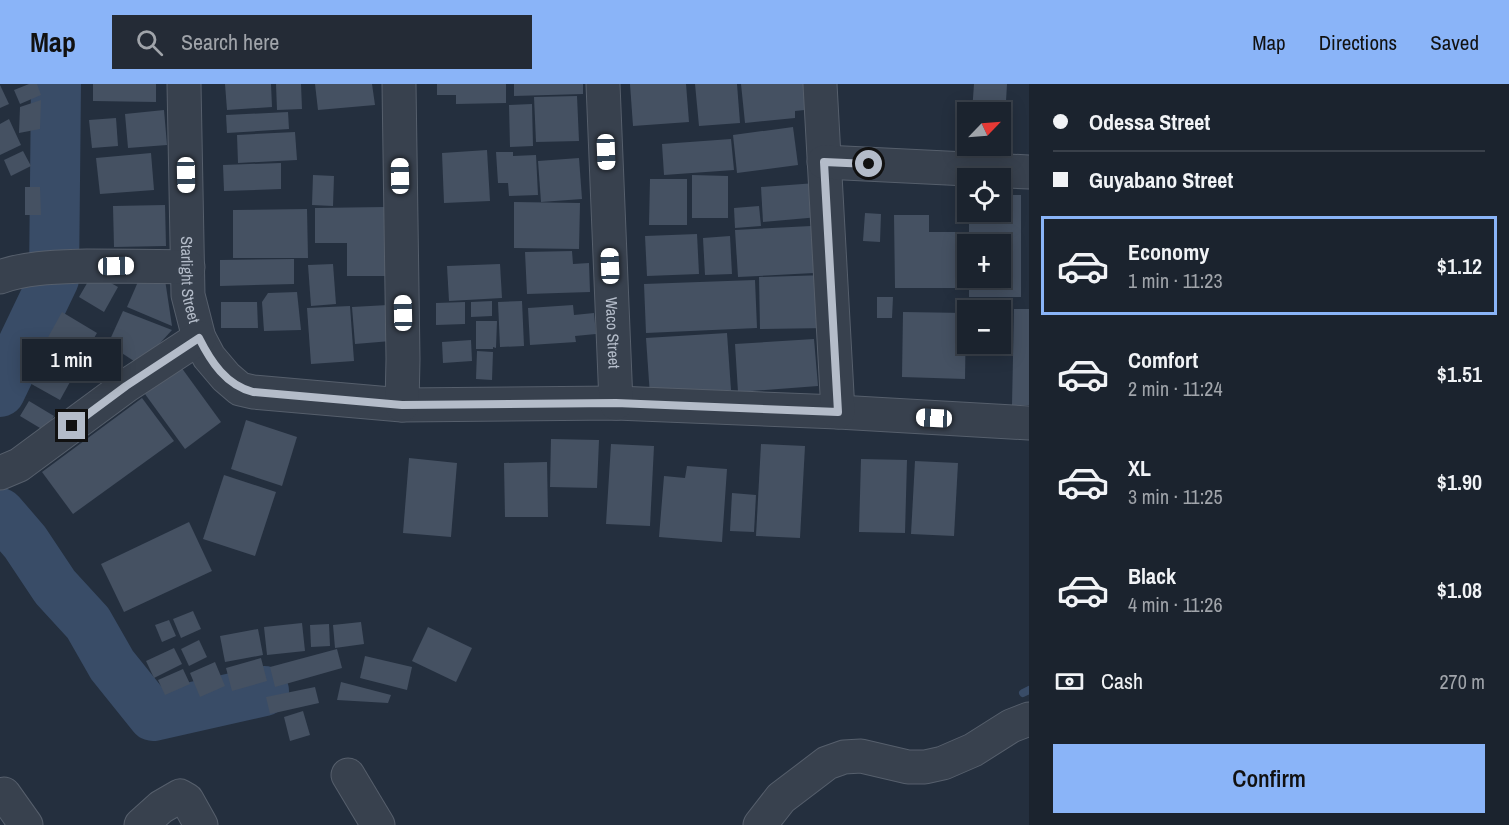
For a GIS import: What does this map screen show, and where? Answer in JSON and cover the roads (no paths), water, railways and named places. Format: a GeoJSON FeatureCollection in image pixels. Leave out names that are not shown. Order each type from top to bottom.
{"type":"FeatureCollection","features":[{"type":"Feature","properties":{"kind":"street","name":"Starlight Street"},"geometry":{"type":"LineString","coordinates":[[184,84],[188,295],[199,338],[209,357],[240,389],[402,405],[616,403],[1029,423]]}},
{"type":"Feature","properties":{"kind":"street"},"geometry":{"type":"LineString","coordinates":[[399,84],[402,405]]}},
{"type":"Feature","properties":{"kind":"street","name":"Waco Street"},"geometry":{"type":"LineString","coordinates":[[603,84],[616,403]]}},
{"type":"Feature","properties":{"kind":"street"},"geometry":{"type":"LineString","coordinates":[[820,84],[838,412]]}},
{"type":"Feature","properties":{"kind":"street"},"geometry":{"type":"LineString","coordinates":[[824,162],[1029,172]]}},
{"type":"Feature","properties":{"kind":"street"},"geometry":{"type":"LineString","coordinates":[[0,277],[56,268],[140,265],[188,267]]}},
{"type":"Feature","properties":{"kind":"street"},"geometry":{"type":"LineString","coordinates":[[0,473],[19,465],[126,386],[199,338]]}},
{"type":"Feature","properties":{"kind":"street"},"geometry":{"type":"LineString","coordinates":[[760,825],[782,798],[827,763],[844,757],[861,756],[908,767],[925,767],[943,763],[974,750],[1011,726],[1029,720]]}},
{"type":"Feature","properties":{"kind":"street"},"geometry":{"type":"LineString","coordinates":[[348,775],[378,825]]}},
{"type":"Feature","properties":{"kind":"street"},"geometry":{"type":"LineString","coordinates":[[4,794],[26,825]]}},
{"type":"Feature","properties":{"kind":"street"},"geometry":{"type":"LineString","coordinates":[[141,825],[161,807],[180,795],[187,800],[201,825]]}},
{"type":"Feature","properties":{"kind":"waterway"},"geometry":{"type":"LineString","coordinates":[[0,392],[54,279],[56,84]]}},
{"type":"Feature","properties":{"kind":"waterway"},"geometry":{"type":"LineString","coordinates":[[0,513],[25,542],[55,587],[88,623],[112,665],[153,716],[264,691]]}},
{"type":"Feature","properties":{"kind":"waterway"},"geometry":{"type":"LineString","coordinates":[[1023,693],[1029,690]]}}]}
